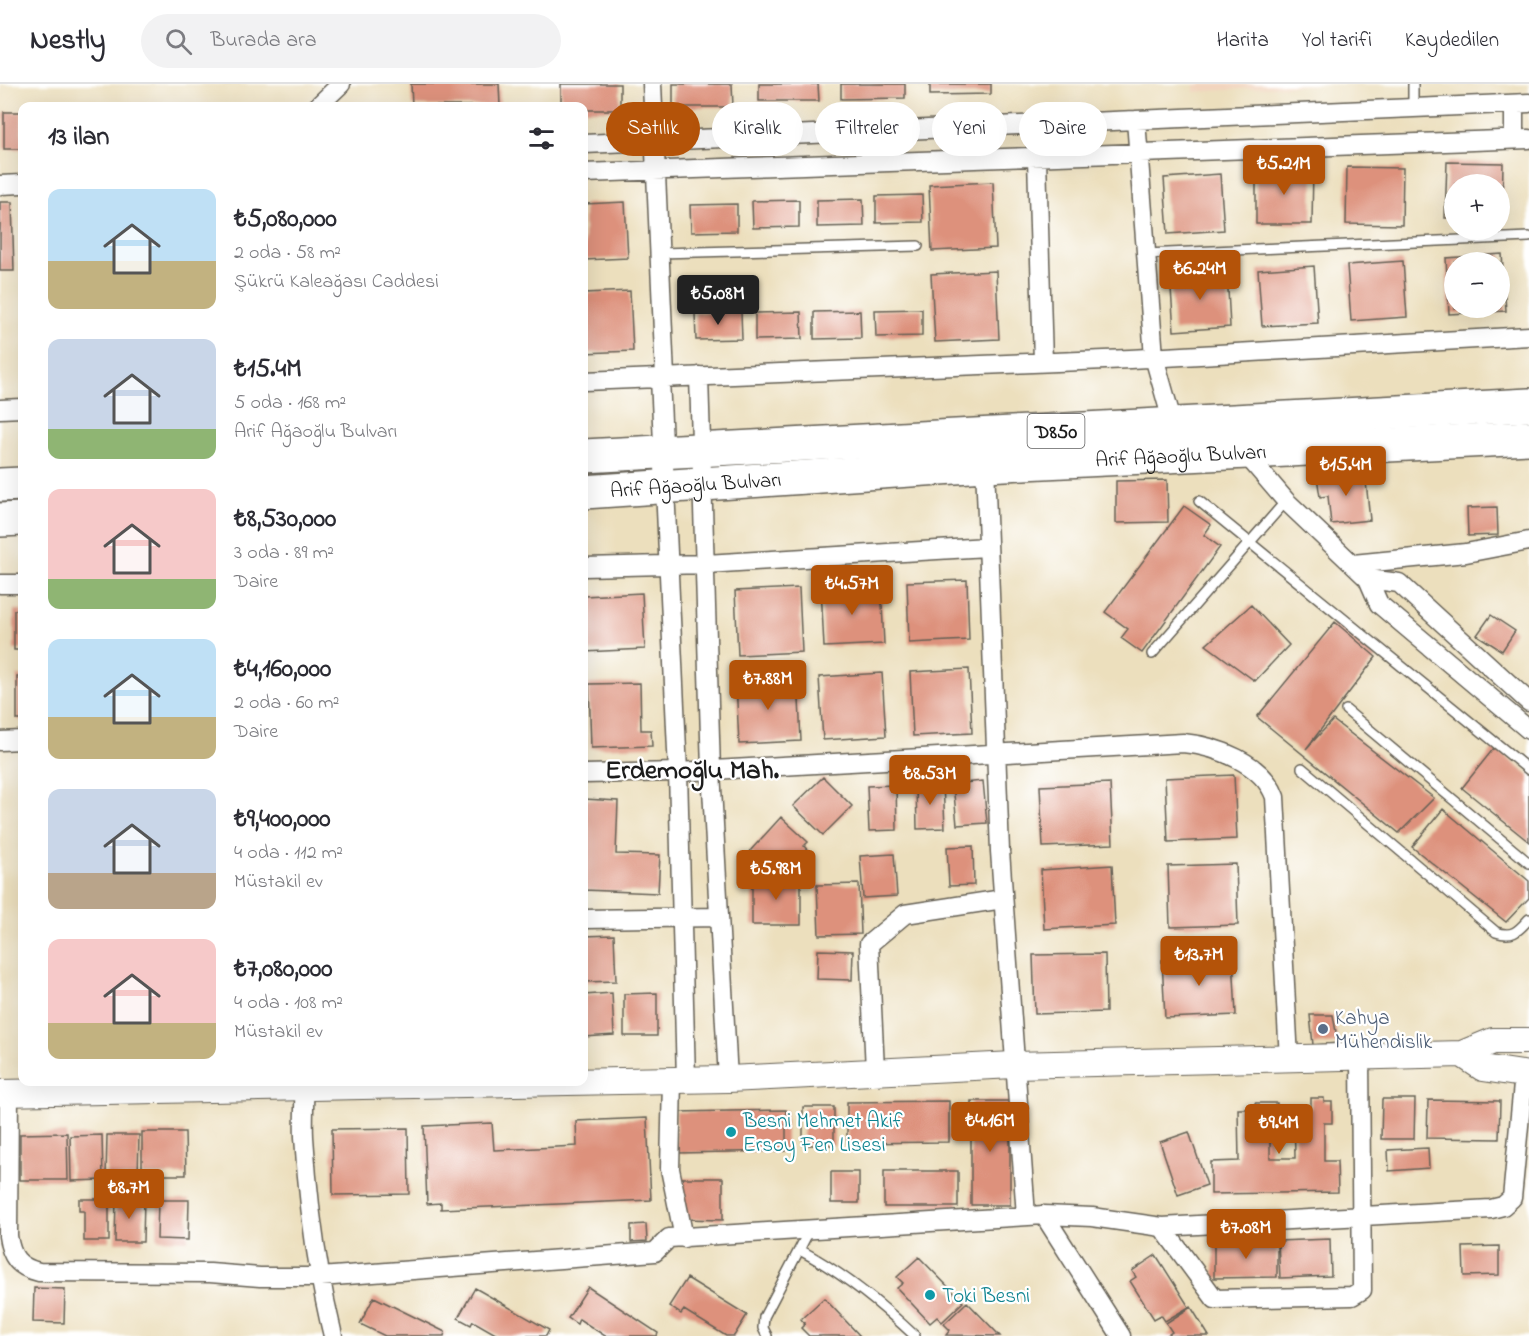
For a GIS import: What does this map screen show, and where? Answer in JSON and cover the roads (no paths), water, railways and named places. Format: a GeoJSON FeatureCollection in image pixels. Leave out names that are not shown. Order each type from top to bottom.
{"type":"FeatureCollection","features":[{"type":"Feature","properties":{"kind":"highway","name":"Arif Ağaoğlu Bulvarı"},"geometry":{"type":"LineString","coordinates":[[588,456],[1529,405]]}},
{"type":"Feature","properties":{"kind":"highway","name":"Arif Ağaoğlu Bulvarı"},"geometry":{"type":"LineString","coordinates":[[588,492],[704,486],[984,465],[1529,438]]}},
{"type":"Feature","properties":{"kind":"highway"},"geometry":{"type":"LineString","coordinates":[[0,485],[18,484]]}},
{"type":"Feature","properties":{"kind":"highway"},"geometry":{"type":"LineString","coordinates":[[0,520],[18,519]]}},
{"type":"Feature","properties":{"kind":"street"},"geometry":{"type":"LineString","coordinates":[[322,102],[341,84]]}},
{"type":"Feature","properties":{"kind":"street"},"geometry":{"type":"LineString","coordinates":[[652,84],[653,102]]}},
{"type":"Feature","properties":{"kind":"street"},"geometry":{"type":"LineString","coordinates":[[588,173],[1521,139],[1521,104],[1107,121]]}},
{"type":"Feature","properties":{"kind":"street"},"geometry":{"type":"LineString","coordinates":[[1136,120],[1154,357],[1173,424]]}},
{"type":"Feature","properties":{"kind":"street"},"geometry":{"type":"LineString","coordinates":[[700,139],[1019,125]]}},
{"type":"Feature","properties":{"kind":"street"},"geometry":{"type":"LineString","coordinates":[[588,144],[606,143]]}},
{"type":"Feature","properties":{"kind":"street"},"geometry":{"type":"LineString","coordinates":[[656,156],[660,253],[661,452],[678,772],[682,918],[679,1080],[670,1169],[684,1238]]}},
{"type":"Feature","properties":{"kind":"street"},"geometry":{"type":"LineString","coordinates":[[1037,157],[1043,362]]}},
{"type":"Feature","properties":{"kind":"street"},"geometry":{"type":"LineString","coordinates":[[0,185],[18,184]]}},
{"type":"Feature","properties":{"kind":"street"},"geometry":{"type":"LineString","coordinates":[[588,381],[1154,357],[1529,336]]}},
{"type":"Feature","properties":{"kind":"street"},"geometry":{"type":"LineString","coordinates":[[699,376],[711,770],[728,1079]]}},
{"type":"Feature","properties":{"kind":"street"},"geometry":{"type":"LineString","coordinates":[[0,409],[18,408]]}},
{"type":"Feature","properties":{"kind":"street"},"geometry":{"type":"LineString","coordinates":[[1244,452],[1286,501],[1368,579],[1379,604],[1529,730]]}},
{"type":"Feature","properties":{"kind":"street"},"geometry":{"type":"LineString","coordinates":[[984,465],[995,755],[1014,1065],[1035,1215],[1120,1336]]}},
{"type":"Feature","properties":{"kind":"street"},"geometry":{"type":"LineString","coordinates":[[1353,564],[1466,553],[1529,542]]}},
{"type":"Feature","properties":{"kind":"street"},"geometry":{"type":"LineString","coordinates":[[588,567],[706,564],[987,547]]}},
{"type":"Feature","properties":{"kind":"street"},"geometry":{"type":"LineString","coordinates":[[1368,579],[1399,583],[1529,702]]}},
{"type":"Feature","properties":{"kind":"street"},"geometry":{"type":"LineString","coordinates":[[0,584],[18,584]]}},
{"type":"Feature","properties":{"kind":"street"},"geometry":{"type":"LineString","coordinates":[[0,741],[18,740]]}},
{"type":"Feature","properties":{"kind":"street"},"geometry":{"type":"LineString","coordinates":[[588,774],[678,772],[1183,743],[1206,745],[1250,767],[1270,784],[1275,797],[1290,1059]]}},
{"type":"Feature","properties":{"kind":"street"},"geometry":{"type":"LineString","coordinates":[[875,1070],[869,944],[904,914],[1003,899]]}},
{"type":"Feature","properties":{"kind":"street"},"geometry":{"type":"LineString","coordinates":[[588,919],[719,917]]}},
{"type":"Feature","properties":{"kind":"street"},"geometry":{"type":"LineString","coordinates":[[588,1081],[728,1079],[875,1070],[1014,1065],[1462,1054],[1492,1041],[1529,1041]]}},
{"type":"Feature","properties":{"kind":"street"},"geometry":{"type":"LineString","coordinates":[[156,1086],[5,1093],[8,1236],[10,1250],[16,1261],[25,1268],[39,1272],[210,1273],[260,1277],[321,1277],[655,1252],[669,1238],[1035,1215],[1092,1217],[1162,1227],[1503,1206],[1512,1198],[1527,1074],[1483,1068],[1462,1054]]}},
{"type":"Feature","properties":{"kind":"street"},"geometry":{"type":"LineString","coordinates":[[1162,1227],[1215,1299],[1352,1296],[1362,1290],[1364,1278],[1360,1057]]}},
{"type":"Feature","properties":{"kind":"street"},"geometry":{"type":"LineString","coordinates":[[304,1086],[305,1146],[321,1277],[333,1336]]}},
{"type":"Feature","properties":{"kind":"lane"},"geometry":{"type":"LineString","coordinates":[[1413,84],[1413,108]]}},
{"type":"Feature","properties":{"kind":"lane"},"geometry":{"type":"LineString","coordinates":[[1146,254],[1529,237]]}},
{"type":"Feature","properties":{"kind":"lane"},"geometry":{"type":"LineString","coordinates":[[660,253],[918,246]]}},
{"type":"Feature","properties":{"kind":"lane"},"geometry":{"type":"LineString","coordinates":[[1198,501],[1529,770]]}},
{"type":"Feature","properties":{"kind":"lane"},"geometry":{"type":"LineString","coordinates":[[1152,654],[1286,501]]}},
{"type":"Feature","properties":{"kind":"lane"},"geometry":{"type":"LineString","coordinates":[[1346,710],[1529,863]]}},
{"type":"Feature","properties":{"kind":"lane"},"geometry":{"type":"LineString","coordinates":[[1302,768],[1496,932],[1506,936],[1516,934],[1529,920]]}},
{"type":"Feature","properties":{"kind":"lane"},"geometry":{"type":"LineString","coordinates":[[766,1336],[763,1328],[764,1317],[810,1229]]}},
{"type":"Feature","properties":{"kind":"lane"},"geometry":{"type":"LineString","coordinates":[[800,1250],[828,1265],[857,1286],[915,1336]]}},
{"type":"Feature","properties":{"kind":"place","name":"Kahya Mühendislik"},"geometry":{"type":"Point","coordinates":[1323,1029]}},
{"type":"Feature","properties":{"kind":"place","name":"Besni Mehmet Akif Ersoy Fen Lisesi"},"geometry":{"type":"Point","coordinates":[731,1132]}},
{"type":"Feature","properties":{"kind":"place","name":"Toki Besni"},"geometry":{"type":"Point","coordinates":[930,1295]}},
{"type":"Feature","properties":{"kind":"district","name":"Erdemoğlu Mah."},"geometry":{"type":"Point","coordinates":[692,769]}}]}
